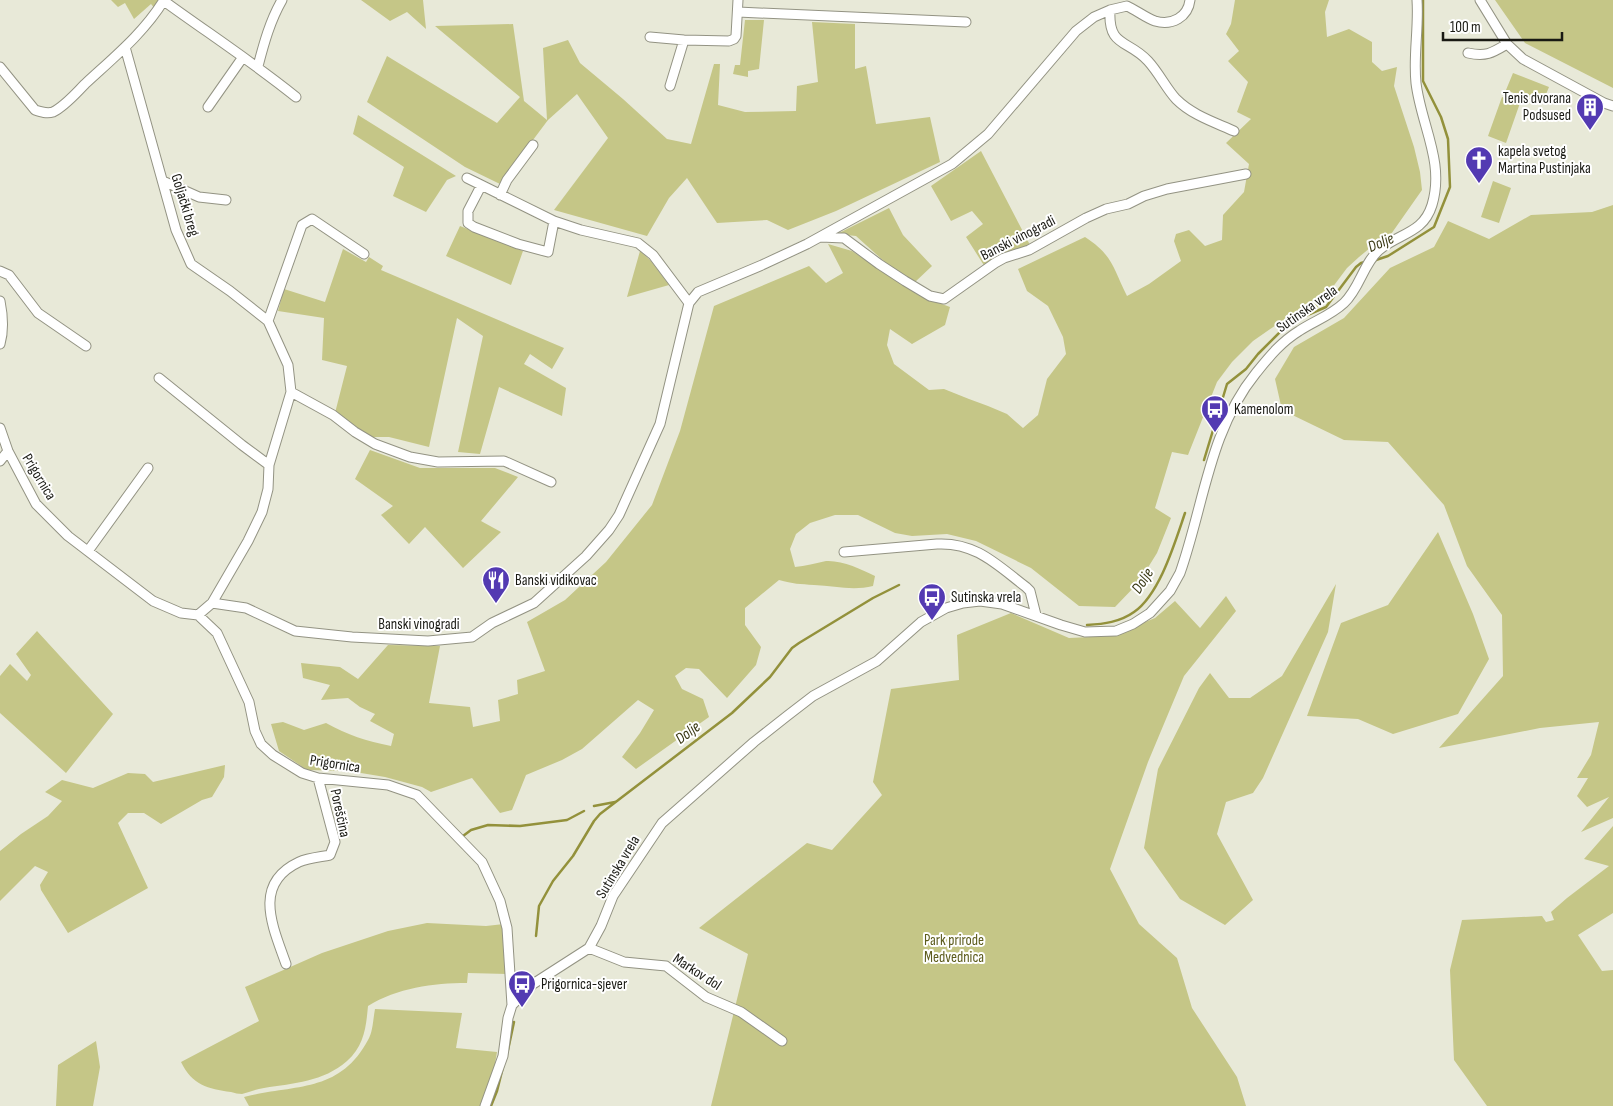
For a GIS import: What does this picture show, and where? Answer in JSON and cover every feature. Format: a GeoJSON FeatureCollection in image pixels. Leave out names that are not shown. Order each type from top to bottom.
{"type":"FeatureCollection","features":[{"type":"Feature","properties":{"kind":"street"},"geometry":{"type":"LineString","coordinates":[[0,67],[35,110],[42,113],[52,113],[125,47],[150,21],[164,0],[258,66],[296,97]]}},
{"type":"Feature","properties":{"kind":"street"},"geometry":{"type":"LineString","coordinates":[[258,66],[268,31],[282,0]]}},
{"type":"Feature","properties":{"kind":"street"},"geometry":{"type":"LineString","coordinates":[[650,37],[725,42],[734,39],[737,31],[738,0]]}},
{"type":"Feature","properties":{"kind":"street"},"geometry":{"type":"LineString","coordinates":[[467,178],[554,221],[582,230],[638,242],[653,255],[689,303],[698,292],[762,266],[952,164],[988,134],[1076,31],[1094,17],[1110,10],[1127,6],[1153,20],[1171,22],[1181,18],[1189,9],[1190,0]]}},
{"type":"Feature","properties":{"kind":"street","name":"Sutinska vrela"},"geometry":{"type":"LineString","coordinates":[[512,1005],[533,984],[590,948],[602,926],[613,896],[662,823],[754,742],[802,704],[833,685],[867,668],[921,622],[946,608],[980,601],[1002,604],[1085,632],[1107,632],[1133,624],[1150,613],[1158,605],[1170,591],[1180,573],[1220,435],[1238,399],[1254,375],[1284,341],[1301,329],[1324,318],[1344,303],[1355,290],[1375,254],[1422,223],[1427,217],[1436,186],[1434,155],[1416,81],[1417,0]]}},
{"type":"Feature","properties":{"kind":"street"},"geometry":{"type":"LineString","coordinates":[[1480,0],[1507,44],[1523,59],[1543,72],[1613,106]]}},
{"type":"Feature","properties":{"kind":"street"},"geometry":{"type":"LineString","coordinates":[[1110,10],[1109,22],[1112,35],[1148,61],[1177,100],[1199,116],[1234,131]]}},
{"type":"Feature","properties":{"kind":"street"},"geometry":{"type":"LineString","coordinates":[[738,12],[966,22]]}},
{"type":"Feature","properties":{"kind":"street"},"geometry":{"type":"LineString","coordinates":[[670,86],[684,40]]}},
{"type":"Feature","properties":{"kind":"street"},"geometry":{"type":"LineString","coordinates":[[1468,53],[1480,55],[1494,52],[1507,44]]}},
{"type":"Feature","properties":{"kind":"street","name":"Goljački breg"},"geometry":{"type":"LineString","coordinates":[[125,47],[176,230],[191,264],[230,291],[268,321],[288,365],[291,392],[269,465],[268,489],[262,512],[248,541],[212,603]]}},
{"type":"Feature","properties":{"kind":"street"},"geometry":{"type":"LineString","coordinates":[[208,107],[243,57]]}},
{"type":"Feature","properties":{"kind":"street"},"geometry":{"type":"LineString","coordinates":[[500,195],[507,180],[533,145]]}},
{"type":"Feature","properties":{"kind":"street","name":"Banski vinogradi"},"geometry":{"type":"LineString","coordinates":[[821,236],[844,238],[878,264],[905,281],[930,296],[944,299],[995,263],[1029,250],[1086,218],[1174,187],[1246,174]]}},
{"type":"Feature","properties":{"kind":"street"},"geometry":{"type":"LineString","coordinates":[[163,181],[199,198],[226,200]]}},
{"type":"Feature","properties":{"kind":"street"},"geometry":{"type":"LineString","coordinates":[[481,186],[468,211],[468,223],[474,227],[518,244],[548,252],[554,221]]}},
{"type":"Feature","properties":{"kind":"street"},"geometry":{"type":"LineString","coordinates":[[268,321],[302,226],[312,219],[364,254]]}},
{"type":"Feature","properties":{"kind":"street"},"geometry":{"type":"LineString","coordinates":[[0,271],[9,276],[38,313],[86,346]]}},
{"type":"Feature","properties":{"kind":"street"},"geometry":{"type":"LineString","coordinates":[[0,301],[2,335],[0,344]]}},
{"type":"Feature","properties":{"kind":"street","name":"Banski vinogradi"},"geometry":{"type":"LineString","coordinates":[[212,603],[246,608],[295,631],[352,637],[428,641],[472,637],[492,622],[534,603],[586,556],[609,530],[619,514],[660,424],[689,303]]}},
{"type":"Feature","properties":{"kind":"street"},"geometry":{"type":"LineString","coordinates":[[160,378],[269,465]]}},
{"type":"Feature","properties":{"kind":"street"},"geometry":{"type":"LineString","coordinates":[[291,392],[333,415],[375,444],[410,457],[438,462],[504,462],[551,482]]}},
{"type":"Feature","properties":{"kind":"street","name":"Prigornica"},"geometry":{"type":"LineString","coordinates":[[0,428],[8,451],[36,504],[68,536],[153,601],[181,613],[198,615],[217,633],[250,702],[255,731],[261,744],[273,755],[302,773],[318,778],[388,785],[417,795],[482,862],[500,901],[507,928],[512,1005],[508,1018],[503,1056],[485,1106]]}},
{"type":"Feature","properties":{"kind":"street"},"geometry":{"type":"LineString","coordinates":[[0,460],[8,451]]}},
{"type":"Feature","properties":{"kind":"street"},"geometry":{"type":"LineString","coordinates":[[88,551],[148,468]]}},
{"type":"Feature","properties":{"kind":"street"},"geometry":{"type":"LineString","coordinates":[[844,552],[951,543],[967,547],[989,558],[1026,587],[1030,591],[1036,615]]}},
{"type":"Feature","properties":{"kind":"street"},"geometry":{"type":"LineString","coordinates":[[198,615],[212,603]]}},
{"type":"Feature","properties":{"kind":"street","name":"Poreščina"},"geometry":{"type":"LineString","coordinates":[[286,964],[273,927],[269,900],[276,879],[300,862],[330,855],[335,842],[318,778]]}},
{"type":"Feature","properties":{"kind":"street","name":"Markov dol"},"geometry":{"type":"LineString","coordinates":[[590,948],[624,962],[666,966],[706,997],[741,1012],[782,1041]]}},
{"type":"Feature","properties":{"kind":"green space"},"geometry":{"type":"Polygon","coordinates":[[[111,0],[161,0],[156,10],[151,4],[134,19],[125,3],[118,7],[111,0]]]}},
{"type":"Feature","properties":{"kind":"green space"},"geometry":{"type":"Polygon","coordinates":[[[361,0],[423,0],[426,29],[407,12],[390,21],[361,0]]]}},
{"type":"Feature","properties":{"kind":"green space"},"geometry":{"type":"Polygon","coordinates":[[[1235,0],[1329,0],[1325,12],[1327,37],[1349,29],[1372,42],[1372,62],[1382,71],[1397,67],[1394,86],[1414,147],[1422,190],[1389,237],[1376,243],[1347,268],[1317,308],[1276,325],[1253,341],[1232,362],[1217,382],[1188,455],[1172,452],[1155,508],[1171,518],[1157,553],[1139,582],[1115,607],[1079,606],[1031,568],[976,541],[947,534],[912,536],[895,533],[858,515],[835,515],[810,523],[796,534],[790,549],[795,567],[826,561],[845,563],[875,576],[873,586],[844,588],[796,584],[779,580],[745,608],[745,625],[761,647],[756,665],[727,698],[699,669],[686,668],[675,676],[682,689],[703,699],[709,717],[636,769],[622,757],[654,710],[638,700],[582,749],[562,760],[526,775],[512,810],[500,813],[472,778],[431,792],[422,787],[385,777],[349,771],[307,770],[279,751],[271,724],[283,722],[304,730],[326,723],[357,737],[391,746],[394,734],[370,721],[375,714],[360,707],[348,698],[321,700],[330,685],[303,678],[301,663],[340,667],[358,679],[388,645],[440,646],[429,703],[470,707],[473,727],[500,721],[498,700],[518,694],[517,680],[545,671],[527,622],[565,600],[606,562],[652,505],[680,431],[714,306],[809,266],[826,283],[843,273],[828,244],[852,251],[920,296],[950,307],[945,325],[912,344],[890,329],[887,345],[894,364],[929,390],[944,389],[988,406],[1007,414],[1023,428],[1038,415],[1047,379],[1066,354],[1063,337],[1048,306],[1027,291],[1018,269],[1085,237],[1107,256],[1127,296],[1149,284],[1181,261],[1174,241],[1176,234],[1189,230],[1205,246],[1222,240],[1223,215],[1244,192],[1249,164],[1226,143],[1251,119],[1237,112],[1248,82],[1228,61],[1239,51],[1226,34],[1231,24],[1235,0]]]}},
{"type":"Feature","properties":{"kind":"green space"},"geometry":{"type":"Polygon","coordinates":[[[1495,0],[1613,0],[1613,88],[1525,43],[1495,0]]]}},
{"type":"Feature","properties":{"kind":"green space"},"geometry":{"type":"Polygon","coordinates":[[[745,20],[764,20],[759,69],[748,71],[748,77],[733,74],[735,65],[740,65],[745,20]]]}},
{"type":"Feature","properties":{"kind":"green space"},"geometry":{"type":"Polygon","coordinates":[[[812,22],[855,24],[855,69],[866,66],[876,124],[930,117],[940,162],[836,211],[788,230],[767,220],[717,223],[687,178],[669,198],[647,236],[554,210],[608,138],[577,94],[548,120],[500,184],[465,167],[367,102],[387,56],[497,123],[520,97],[435,26],[513,24],[524,101],[547,120],[543,48],[568,40],[580,63],[667,139],[691,144],[714,64],[720,64],[718,105],[745,112],[796,111],[797,86],[818,82],[812,22]]]}},
{"type":"Feature","properties":{"kind":"green space"},"geometry":{"type":"Polygon","coordinates":[[[1513,73],[1549,87],[1542,104],[1506,90],[1513,73]]]}},
{"type":"Feature","properties":{"kind":"green space"},"geometry":{"type":"Polygon","coordinates":[[[1502,97],[1520,103],[1506,143],[1488,136],[1502,97]]]}},
{"type":"Feature","properties":{"kind":"green space"},"geometry":{"type":"Polygon","coordinates":[[[358,115],[456,176],[447,180],[426,212],[393,196],[404,167],[353,134],[358,115]]]}},
{"type":"Feature","properties":{"kind":"green space"},"geometry":{"type":"Polygon","coordinates":[[[981,151],[1030,245],[985,267],[966,237],[983,224],[972,211],[951,221],[931,186],[981,151]]]}},
{"type":"Feature","properties":{"kind":"green space"},"geometry":{"type":"Polygon","coordinates":[[[1493,181],[1511,188],[1499,223],[1481,217],[1493,181]]]}},
{"type":"Feature","properties":{"kind":"green space"},"geometry":{"type":"Polygon","coordinates":[[[1613,205],[1613,818],[1581,832],[1609,797],[1587,807],[1577,796],[1588,778],[1577,778],[1591,755],[1599,722],[1540,728],[1439,748],[1503,676],[1502,615],[1467,566],[1444,505],[1388,442],[1344,440],[1282,410],[1275,379],[1294,347],[1344,318],[1390,268],[1434,247],[1448,221],[1489,239],[1531,215],[1592,212],[1613,205]]]}},
{"type":"Feature","properties":{"kind":"green space"},"geometry":{"type":"Polygon","coordinates":[[[889,208],[903,235],[932,266],[914,283],[886,263],[856,236],[837,234],[889,208]]]}},
{"type":"Feature","properties":{"kind":"green space"},"geometry":{"type":"Polygon","coordinates":[[[460,226],[523,251],[511,285],[446,256],[460,226]]]}},
{"type":"Feature","properties":{"kind":"green space"},"geometry":{"type":"Polygon","coordinates":[[[343,249],[366,262],[369,257],[383,266],[381,270],[564,348],[552,369],[530,354],[524,364],[566,388],[562,416],[499,387],[480,454],[458,452],[483,336],[457,318],[429,447],[389,437],[369,437],[335,413],[347,366],[322,360],[324,318],[278,311],[284,289],[325,302],[343,249]]]}},
{"type":"Feature","properties":{"kind":"green space"},"geometry":{"type":"Polygon","coordinates":[[[640,251],[651,261],[669,285],[627,297],[640,251]]]}},
{"type":"Feature","properties":{"kind":"green space"},"geometry":{"type":"Polygon","coordinates":[[[370,450],[420,468],[495,468],[518,477],[481,521],[501,532],[463,568],[425,527],[409,544],[381,515],[393,506],[355,479],[370,450]]]}},
{"type":"Feature","properties":{"kind":"green space"},"geometry":{"type":"Polygon","coordinates":[[[1438,532],[1473,614],[1489,659],[1458,714],[1393,734],[1358,719],[1307,716],[1341,623],[1388,605],[1438,532]]]}},
{"type":"Feature","properties":{"kind":"green space"},"geometry":{"type":"Polygon","coordinates":[[[1336,584],[1328,632],[1263,778],[1253,793],[1226,802],[1217,834],[1253,900],[1225,925],[1180,899],[1144,848],[1158,769],[1199,688],[1210,673],[1229,698],[1250,698],[1282,676],[1336,584]]]}},
{"type":"Feature","properties":{"kind":"green space","name":"Park prirode Medvednica"},"geometry":{"type":"Polygon","coordinates":[[[1226,596],[1236,611],[1184,676],[1148,762],[1110,869],[1139,924],[1177,958],[1192,1008],[1237,1077],[1246,1106],[711,1106],[748,954],[699,928],[807,843],[832,850],[882,795],[873,782],[891,689],[959,680],[957,635],[1011,613],[1069,638],[1111,636],[1155,618],[1175,601],[1200,628],[1226,596]]]}},
{"type":"Feature","properties":{"kind":"green space"},"geometry":{"type":"Polygon","coordinates":[[[37,631],[113,714],[66,773],[0,713],[0,676],[10,664],[27,681],[31,675],[16,654],[37,631]]]}},
{"type":"Feature","properties":{"kind":"green space"},"geometry":{"type":"Polygon","coordinates":[[[225,765],[224,777],[212,797],[202,800],[161,824],[144,813],[128,813],[118,823],[148,888],[68,933],[41,890],[40,885],[48,872],[35,866],[0,901],[0,851],[48,816],[62,801],[45,792],[62,780],[93,788],[128,773],[145,774],[153,782],[225,765]]]}},
{"type":"Feature","properties":{"kind":"green space"},"geometry":{"type":"Polygon","coordinates":[[[1613,826],[1613,913],[1578,935],[1602,971],[1613,970],[1613,1106],[1487,1106],[1454,1060],[1450,970],[1462,920],[1542,916],[1546,922],[1554,920],[1551,912],[1609,866],[1584,859],[1613,826]]]}},
{"type":"Feature","properties":{"kind":"green space"},"geometry":{"type":"Polygon","coordinates":[[[427,923],[486,926],[504,924],[507,974],[468,973],[467,983],[441,984],[416,988],[379,1000],[368,1006],[361,1043],[353,1055],[338,1068],[308,1080],[261,1088],[241,1094],[202,1085],[185,1070],[181,1062],[259,1021],[245,987],[322,953],[388,931],[427,923]]]}},
{"type":"Feature","properties":{"kind":"green space"},"geometry":{"type":"Polygon","coordinates":[[[375,1009],[462,1013],[456,1048],[497,1052],[492,1081],[482,1106],[249,1106],[244,1097],[314,1084],[343,1070],[356,1057],[370,1037],[375,1009]]]}},
{"type":"Feature","properties":{"kind":"green space"},"geometry":{"type":"Polygon","coordinates":[[[96,1041],[100,1067],[93,1106],[56,1106],[58,1065],[96,1041]]]}},
{"type":"Feature","properties":{"kind":"waterway","name":"Dolje"},"geometry":{"type":"LineString","coordinates":[[1373,261],[1388,256],[1434,227],[1450,187],[1448,139],[1441,117],[1423,81],[1423,0]]}},
{"type":"Feature","properties":{"kind":"waterway","name":"Dolje"},"geometry":{"type":"LineString","coordinates":[[1204,460],[1227,384],[1246,369],[1289,323],[1326,307],[1356,267],[1365,262]]}},
{"type":"Feature","properties":{"kind":"waterway","name":"Dolje"},"geometry":{"type":"LineString","coordinates":[[1087,625],[1106,623],[1123,618],[1143,604],[1152,593],[1166,567],[1185,513]]}},
{"type":"Feature","properties":{"kind":"waterway","name":"Dolje"},"geometry":{"type":"LineString","coordinates":[[536,936],[539,906],[553,881],[573,856],[600,814],[732,713],[770,677],[792,648],[873,598],[899,585]]}},
{"type":"Feature","properties":{"kind":"waterway"},"geometry":{"type":"LineString","coordinates":[[594,806],[615,802]]}},
{"type":"Feature","properties":{"kind":"waterway"},"geometry":{"type":"LineString","coordinates":[[463,836],[471,830],[488,825],[520,826],[567,820],[584,811]]}},
{"type":"Feature","properties":{"kind":"waterway","name":"Dolje"},"geometry":{"type":"LineString","coordinates":[[508,1050],[514,1022]]}},
{"type":"Feature","properties":{"kind":"waterway","name":"Dolje"},"geometry":{"type":"LineString","coordinates":[[491,1106],[503,1067]]}},
{"type":"Feature","properties":{"kind":"place","name":"Tenis dvorana Podsused"},"geometry":{"type":"Point","coordinates":[1590,131]}},
{"type":"Feature","properties":{"kind":"place","name":"kapela svetog Martina Pustinjaka"},"geometry":{"type":"Point","coordinates":[1479,184]}},
{"type":"Feature","properties":{"kind":"place","name":"Kamenolom"},"geometry":{"type":"Point","coordinates":[1215,433]}},
{"type":"Feature","properties":{"kind":"place","name":"Banski vidikovac"},"geometry":{"type":"Point","coordinates":[496,604]}},
{"type":"Feature","properties":{"kind":"place","name":"Sutinska vrela"},"geometry":{"type":"Point","coordinates":[932,621]}},
{"type":"Feature","properties":{"kind":"place","name":"Prigornica-sjever"},"geometry":{"type":"Point","coordinates":[522,1008]}}]}
